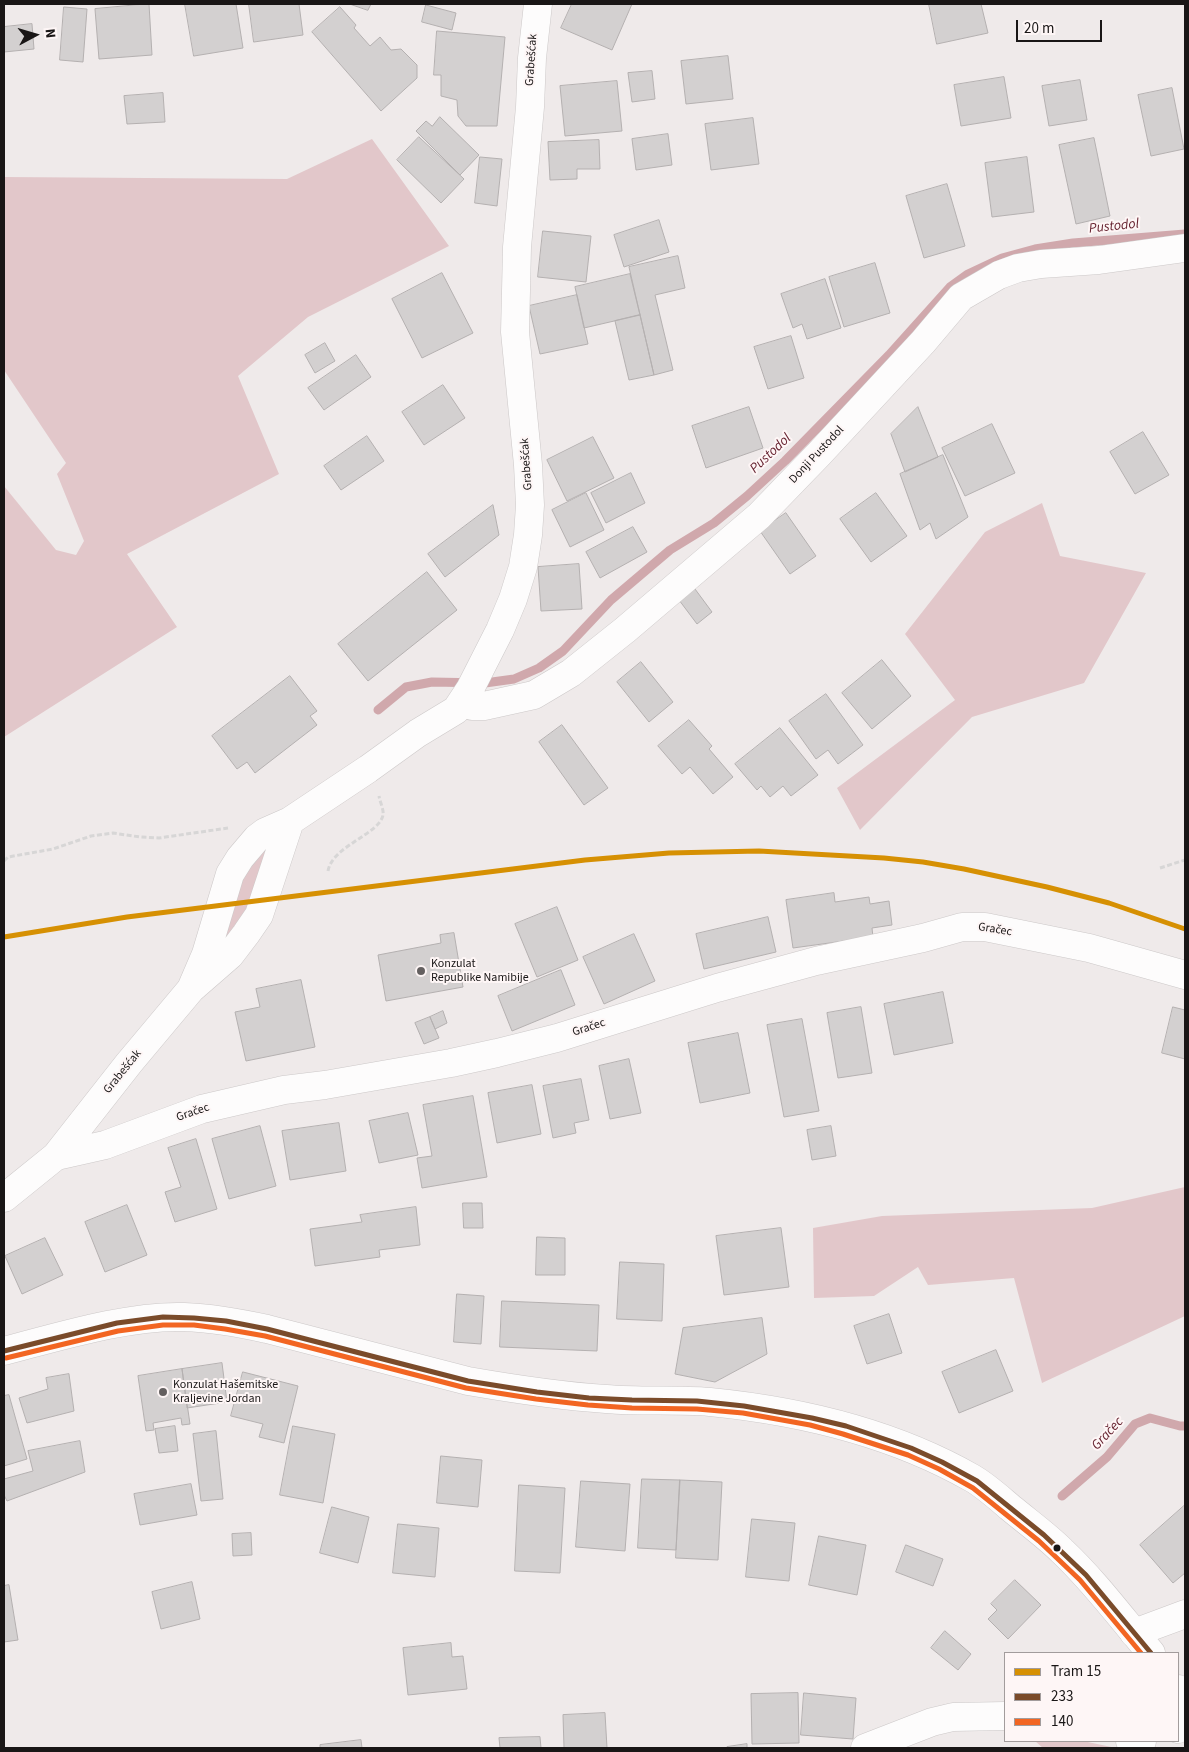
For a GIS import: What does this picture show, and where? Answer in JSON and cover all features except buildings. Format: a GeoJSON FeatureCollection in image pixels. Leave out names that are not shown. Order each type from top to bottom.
{"type":"FeatureCollection","features":[{"type":"Feature","properties":{"kind":"street","name":"Grabešćak"},"geometry":{"type":"LineString","coordinates":[[191,989],[206,954],[230,874],[240,858],[257,838],[280,825],[376,763],[418,733],[456,710],[471,686],[500,630],[513,599],[523,567],[530,505],[515,332],[518,247],[530,107],[532,58],[538,4]]}},
{"type":"Feature","properties":{"kind":"street","name":"Donji Pustodol"},"geometry":{"type":"LineString","coordinates":[[471,686],[472,706],[484,706],[534,694],[571,673],[625,630],[759,516],[905,362],[961,297],[999,275],[1018,268],[1041,264],[1099,260],[1185,248]]}},
{"type":"Feature","properties":{"kind":"street","name":"Grabešćak"},"geometry":{"type":"LineString","coordinates":[[56,1156],[129,1063],[191,989],[230,955],[259,915],[280,825]]}},
{"type":"Feature","properties":{"kind":"street","name":"Gračec"},"geometry":{"type":"LineString","coordinates":[[4,1198],[56,1156],[105,1145],[202,1109],[284,1090],[325,1085],[497,1053],[557,1038],[718,988],[962,927],[985,928],[1089,948],[1185,975]]}},
{"type":"Feature","properties":{"kind":"street"},"geometry":{"type":"LineString","coordinates":[[4,1351],[94,1328],[159,1318],[183,1317],[236,1322],[268,1328],[468,1381],[607,1399],[709,1402],[785,1412],[817,1419],[857,1430],[912,1449],[974,1479],[1063,1552],[1143,1643],[1185,1614]]}},
{"type":"Feature","properties":{"kind":"street"},"geometry":{"type":"LineString","coordinates":[[865,1748],[932,1722],[954,1717],[1004,1716]]}},
{"type":"Feature","properties":{"kind":"path"},"geometry":{"type":"LineString","coordinates":[[328,871],[333,859],[382,820],[383,814],[377,788],[376,763]]}},
{"type":"Feature","properties":{"kind":"path"},"geometry":{"type":"LineString","coordinates":[[4,861],[8,857],[53,849],[90,836],[113,832],[140,838],[159,838],[249,825],[280,825]]}},
{"type":"Feature","properties":{"kind":"path"},"geometry":{"type":"LineString","coordinates":[[1160,868],[1185,860]]}},
{"type":"Feature","properties":{"kind":"shaded area"},"geometry":{"type":"Polygon","coordinates":[[[372,139],[449,246],[308,317],[238,376],[279,474],[127,554],[177,627],[4,737],[4,486],[56,550],[76,555],[84,541],[57,474],[66,463],[4,370],[4,177],[287,179],[372,139]]]}},
{"type":"Feature","properties":{"kind":"shaded area"},"geometry":{"type":"Polygon","coordinates":[[[1042,503],[1060,556],[1146,573],[1084,683],[972,717],[860,830],[837,788],[955,700],[905,634],[985,532],[1042,503]]]}},
{"type":"Feature","properties":{"kind":"shaded area"},"geometry":{"type":"Polygon","coordinates":[[[269,841],[251,912],[222,942],[237,882],[269,841]]]}},
{"type":"Feature","properties":{"kind":"shaded area"},"geometry":{"type":"Polygon","coordinates":[[[1185,1187],[1185,1316],[1042,1383],[1014,1278],[928,1285],[918,1267],[874,1296],[814,1298],[813,1228],[882,1216],[1092,1208],[1185,1187]]]}},
{"type":"Feature","properties":{"kind":"shaded area"},"geometry":{"type":"Polygon","coordinates":[[[1036,1742],[1088,1742],[1116,1748],[1043,1748],[1036,1742]]]}},
{"type":"Feature","properties":{"kind":"waterway","name":"Pustodol"},"geometry":{"type":"LineString","coordinates":[[378,710],[406,687],[432,682],[485,683],[514,679],[539,668],[563,651],[611,600],[670,550],[714,523],[785,461],[889,355],[950,287],[968,274],[1002,258],[1035,249],[1073,243],[1185,234]]}},
{"type":"Feature","properties":{"kind":"waterway","name":"Gračec"},"geometry":{"type":"LineString","coordinates":[[1062,1496],[1107,1457],[1135,1424],[1150,1418],[1185,1426]]}},
{"type":"Feature","properties":{"kind":"tram line","name":"15"},"geometry":{"type":"LineString","coordinates":[[4,937],[127,917],[585,860],[669,853],[759,851],[884,858],[964,869],[1109,903],[1185,929]]}},
{"type":"Feature","properties":{"kind":"transit line","name":"233"},"geometry":{"type":"LineString","coordinates":[[4,1351],[117,1323],[163,1317],[194,1318],[226,1321],[267,1329],[468,1381],[589,1398],[697,1401],[744,1406],[846,1426],[911,1448],[977,1481],[1044,1535],[1086,1575],[1150,1652]]}},
{"type":"Feature","properties":{"kind":"transit line","name":"140"},"geometry":{"type":"LineString","coordinates":[[6,1358],[118,1331],[163,1325],[194,1325],[265,1336],[466,1388],[588,1405],[697,1409],[743,1413],[810,1425],[908,1455],[939,1469],[973,1488],[1039,1541],[1080,1580],[1140,1652]]}},
{"type":"Feature","properties":{"kind":"place","name":"Konzulat Republike Namibije"},"geometry":{"type":"Point","coordinates":[421,971]}},
{"type":"Feature","properties":{"kind":"place","name":"Konzulat Hašemitske Kraljevine Jordan"},"geometry":{"type":"Point","coordinates":[163,1392]}}]}
